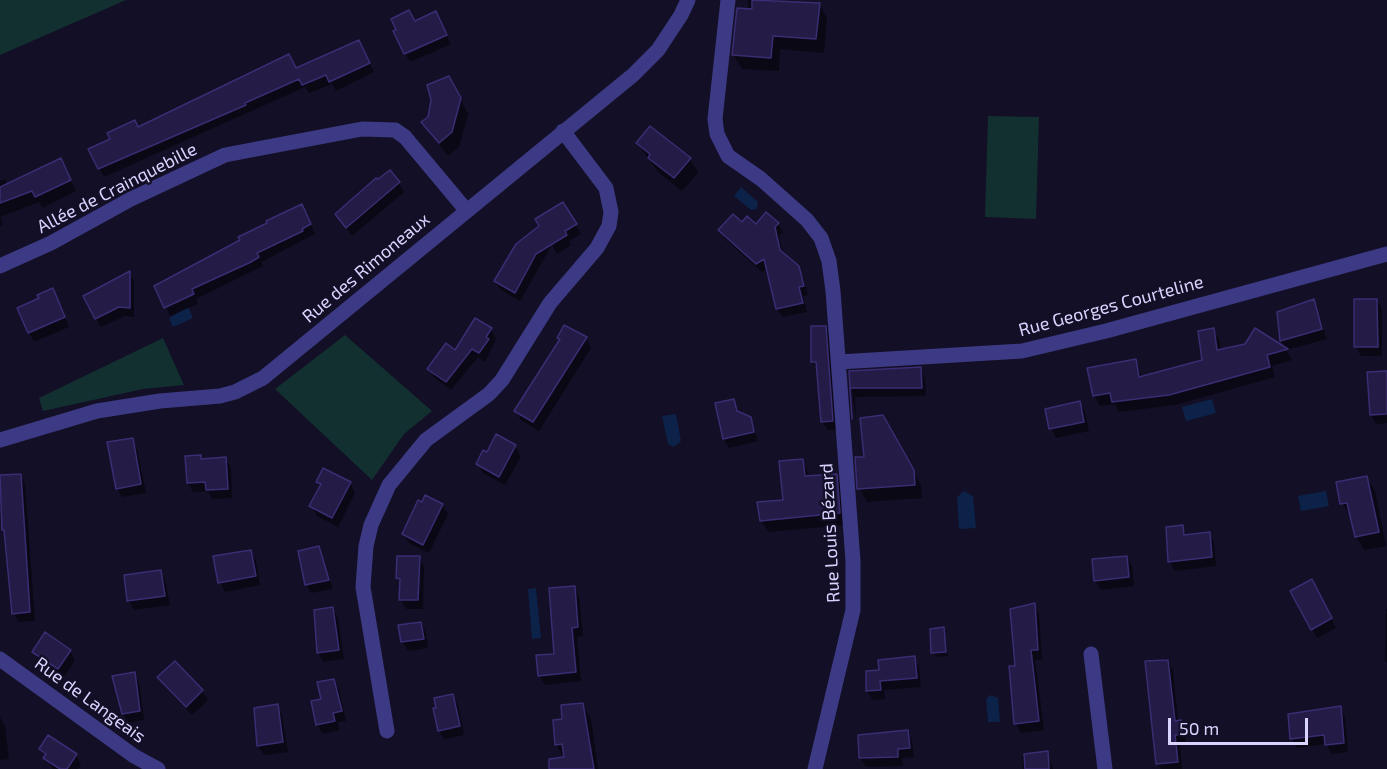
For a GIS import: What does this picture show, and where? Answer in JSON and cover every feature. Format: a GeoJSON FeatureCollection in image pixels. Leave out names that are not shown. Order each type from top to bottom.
{"type":"FeatureCollection","features":[{"type":"Feature","properties":{"kind":"street","name":"Rue des Rimoneaux"},"geometry":{"type":"LineString","coordinates":[[0,440],[97,411],[160,401],[220,396],[263,378],[563,131],[610,96],[658,50],[688,0]]}},
{"type":"Feature","properties":{"kind":"street","name":"Rue Louis Bézard"},"geometry":{"type":"LineString","coordinates":[[728,0],[715,118],[717,134],[728,156],[761,179],[807,220],[821,238],[829,261],[839,362],[853,561],[853,610],[815,769]]}},
{"type":"Feature","properties":{"kind":"street","name":"Allée de Crainquebille"},"geometry":{"type":"LineString","coordinates":[[0,266],[51,243],[131,199],[225,155],[362,129],[395,130],[405,137],[466,210]]}},
{"type":"Feature","properties":{"kind":"street"},"geometry":{"type":"LineString","coordinates":[[387,731],[363,587],[363,571],[371,525],[389,485],[426,440],[489,394],[502,380],[550,303],[597,248],[609,226],[611,212],[606,188],[563,131]]}},
{"type":"Feature","properties":{"kind":"street","name":"Rue Georges Courteline"},"geometry":{"type":"LineString","coordinates":[[839,362],[1022,351],[1106,331],[1387,254]]}},
{"type":"Feature","properties":{"kind":"street"},"geometry":{"type":"LineString","coordinates":[[1091,654],[1105,769]]}},
{"type":"Feature","properties":{"kind":"street","name":"Rue de Langeais"},"geometry":{"type":"LineString","coordinates":[[0,659],[134,756],[158,769]]}},
{"type":"Feature","properties":{"kind":"green space"},"geometry":{"type":"Polygon","coordinates":[[[0,0],[126,0],[0,55],[0,0]]]}},
{"type":"Feature","properties":{"kind":"green space"},"geometry":{"type":"Polygon","coordinates":[[[988,116],[1039,117],[1036,219],[985,217],[988,116]]]}},
{"type":"Feature","properties":{"kind":"green space"},"geometry":{"type":"Polygon","coordinates":[[[345,335],[432,411],[404,434],[372,480],[275,389],[345,335]]]}},
{"type":"Feature","properties":{"kind":"green space"},"geometry":{"type":"Polygon","coordinates":[[[163,338],[184,385],[143,389],[43,411],[39,398],[163,338]]]}},
{"type":"Feature","properties":{"kind":"water"},"geometry":{"type":"Polygon","coordinates":[[[741,187],[758,202],[757,209],[751,210],[734,196],[741,187]]]}},
{"type":"Feature","properties":{"kind":"water"},"geometry":{"type":"Polygon","coordinates":[[[188,307],[193,318],[173,327],[169,318],[188,307]]]}},
{"type":"Feature","properties":{"kind":"water"},"geometry":{"type":"Polygon","coordinates":[[[1212,399],[1216,413],[1186,421],[1182,407],[1212,399]]]}},
{"type":"Feature","properties":{"kind":"water"},"geometry":{"type":"Polygon","coordinates":[[[676,414],[681,441],[674,447],[668,444],[662,416],[676,414]]]}},
{"type":"Feature","properties":{"kind":"water"},"geometry":{"type":"Polygon","coordinates":[[[964,491],[973,496],[976,528],[959,529],[957,497],[964,491]]]}},
{"type":"Feature","properties":{"kind":"water"},"geometry":{"type":"Polygon","coordinates":[[[1326,491],[1329,506],[1301,511],[1298,496],[1326,491]]]}},
{"type":"Feature","properties":{"kind":"water"},"geometry":{"type":"Polygon","coordinates":[[[536,588],[541,638],[532,639],[528,589],[536,588]]]}},
{"type":"Feature","properties":{"kind":"water"},"geometry":{"type":"Polygon","coordinates":[[[990,695],[998,698],[1000,722],[988,722],[986,699],[990,695]]]}},
{"type":"Feature","properties":{"kind":"building"},"geometry":{"type":"Polygon","coordinates":[[[752,0],[820,3],[816,39],[773,36],[771,58],[732,55],[737,8],[752,9],[752,0]]]}},
{"type":"Feature","properties":{"kind":"building"},"geometry":{"type":"Polygon","coordinates":[[[409,10],[415,21],[436,11],[447,35],[404,54],[393,31],[396,30],[391,19],[409,10]]]}},
{"type":"Feature","properties":{"kind":"building"},"geometry":{"type":"Polygon","coordinates":[[[359,40],[370,63],[329,82],[326,75],[302,85],[299,79],[245,103],[246,105],[98,169],[88,149],[110,139],[107,133],[135,120],[138,127],[289,54],[296,68],[359,40]]]}},
{"type":"Feature","properties":{"kind":"building"},"geometry":{"type":"Polygon","coordinates":[[[449,76],[461,98],[452,132],[439,143],[421,122],[428,117],[431,100],[427,85],[449,76]]]}},
{"type":"Feature","properties":{"kind":"building"},"geometry":{"type":"Polygon","coordinates":[[[650,126],[691,158],[674,178],[648,158],[650,154],[636,143],[650,126]]]}},
{"type":"Feature","properties":{"kind":"building"},"geometry":{"type":"Polygon","coordinates":[[[61,158],[71,180],[35,197],[32,191],[0,203],[0,187],[61,158]]]}},
{"type":"Feature","properties":{"kind":"building"},"geometry":{"type":"Polygon","coordinates":[[[390,170],[400,182],[346,228],[335,214],[376,178],[378,179],[390,170]]]}},
{"type":"Feature","properties":{"kind":"building"},"geometry":{"type":"Polygon","coordinates":[[[563,202],[577,224],[565,231],[567,235],[536,254],[515,293],[494,281],[516,244],[539,226],[535,219],[563,202]]]}},
{"type":"Feature","properties":{"kind":"building"},"geometry":{"type":"Polygon","coordinates":[[[302,204],[311,224],[302,229],[303,231],[257,253],[259,257],[251,262],[192,289],[194,294],[164,308],[154,286],[240,240],[238,237],[267,223],[266,221],[302,204]]]}},
{"type":"Feature","properties":{"kind":"building"},"geometry":{"type":"Polygon","coordinates":[[[766,212],[779,223],[775,227],[780,250],[799,266],[804,286],[799,287],[803,303],[776,309],[764,259],[756,264],[718,230],[733,214],[742,222],[747,216],[756,224],[766,212]]]}},
{"type":"Feature","properties":{"kind":"building"},"geometry":{"type":"Polygon","coordinates":[[[130,271],[130,308],[119,307],[95,319],[83,296],[130,271]]]}},
{"type":"Feature","properties":{"kind":"building"},"geometry":{"type":"Polygon","coordinates":[[[53,288],[65,317],[28,333],[17,308],[39,298],[37,295],[53,288]]]}},
{"type":"Feature","properties":{"kind":"building"},"geometry":{"type":"Polygon","coordinates":[[[1314,299],[1322,329],[1280,341],[1277,312],[1314,299]]]}},
{"type":"Feature","properties":{"kind":"building"},"geometry":{"type":"Polygon","coordinates":[[[1354,299],[1377,299],[1378,347],[1354,347],[1354,299]]]}},
{"type":"Feature","properties":{"kind":"building"},"geometry":{"type":"Polygon","coordinates":[[[475,318],[492,328],[486,337],[489,339],[479,353],[472,349],[446,382],[427,369],[446,343],[455,350],[475,318]]]}},
{"type":"Feature","properties":{"kind":"building"},"geometry":{"type":"Polygon","coordinates":[[[564,325],[587,337],[533,422],[514,411],[560,339],[557,338],[564,325]]]}},
{"type":"Feature","properties":{"kind":"building"},"geometry":{"type":"Polygon","coordinates":[[[811,326],[826,326],[833,421],[821,422],[816,362],[811,362],[811,326]]]}},
{"type":"Feature","properties":{"kind":"building"},"geometry":{"type":"Polygon","coordinates":[[[1214,328],[1217,350],[1245,344],[1255,328],[1288,349],[1267,355],[1270,367],[1169,395],[1112,402],[1110,393],[1093,396],[1087,368],[1136,359],[1139,377],[1202,360],[1198,331],[1214,328]]]}},
{"type":"Feature","properties":{"kind":"building"},"geometry":{"type":"Polygon","coordinates":[[[921,367],[922,388],[850,388],[849,371],[921,367]]]}},
{"type":"Feature","properties":{"kind":"building"},"geometry":{"type":"Polygon","coordinates":[[[1387,371],[1387,414],[1370,415],[1367,372],[1387,371]]]}},
{"type":"Feature","properties":{"kind":"building"},"geometry":{"type":"Polygon","coordinates":[[[734,399],[737,411],[751,417],[754,432],[723,439],[715,403],[734,399]]]}},
{"type":"Feature","properties":{"kind":"building"},"geometry":{"type":"Polygon","coordinates":[[[1080,401],[1084,422],[1049,429],[1045,409],[1080,401]]]}},
{"type":"Feature","properties":{"kind":"building"},"geometry":{"type":"Polygon","coordinates":[[[883,415],[914,470],[915,485],[857,489],[855,457],[864,457],[860,418],[883,415]]]}},
{"type":"Feature","properties":{"kind":"building"},"geometry":{"type":"Polygon","coordinates":[[[496,434],[516,445],[499,477],[476,464],[483,450],[487,452],[496,434]]]}},
{"type":"Feature","properties":{"kind":"building"},"geometry":{"type":"Polygon","coordinates":[[[133,438],[141,484],[116,489],[107,442],[133,438]]]}},
{"type":"Feature","properties":{"kind":"building"},"geometry":{"type":"Polygon","coordinates":[[[201,455],[201,459],[226,457],[228,489],[206,490],[205,482],[187,483],[185,456],[201,455]]]}},
{"type":"Feature","properties":{"kind":"building"},"geometry":{"type":"Polygon","coordinates":[[[803,459],[805,476],[837,474],[840,513],[760,521],[757,502],[783,500],[779,461],[803,459]]]}},
{"type":"Feature","properties":{"kind":"building"},"geometry":{"type":"Polygon","coordinates":[[[323,468],[351,482],[332,518],[309,506],[321,484],[316,482],[323,468]]]}},
{"type":"Feature","properties":{"kind":"building"},"geometry":{"type":"Polygon","coordinates":[[[21,474],[30,612],[12,614],[4,530],[2,530],[0,475],[21,474]]]}},
{"type":"Feature","properties":{"kind":"building"},"geometry":{"type":"Polygon","coordinates":[[[1367,476],[1379,532],[1355,537],[1347,503],[1340,504],[1336,482],[1367,476]]]}},
{"type":"Feature","properties":{"kind":"building"},"geometry":{"type":"Polygon","coordinates":[[[425,495],[443,504],[423,545],[402,534],[418,500],[422,502],[425,495]]]}},
{"type":"Feature","properties":{"kind":"building"},"geometry":{"type":"Polygon","coordinates":[[[1183,525],[1184,535],[1210,532],[1212,557],[1168,562],[1166,527],[1183,525]]]}},
{"type":"Feature","properties":{"kind":"building"},"geometry":{"type":"Polygon","coordinates":[[[319,546],[329,580],[305,585],[298,551],[319,546]]]}},
{"type":"Feature","properties":{"kind":"building"},"geometry":{"type":"Polygon","coordinates":[[[251,550],[256,576],[218,583],[213,556],[251,550]]]}},
{"type":"Feature","properties":{"kind":"building"},"geometry":{"type":"Polygon","coordinates":[[[397,556],[420,556],[418,600],[399,600],[400,579],[396,578],[397,556]]]}},
{"type":"Feature","properties":{"kind":"building"},"geometry":{"type":"Polygon","coordinates":[[[1127,556],[1129,577],[1094,581],[1092,559],[1127,556]]]}},
{"type":"Feature","properties":{"kind":"building"},"geometry":{"type":"Polygon","coordinates":[[[161,570],[165,596],[127,601],[124,575],[161,570]]]}},
{"type":"Feature","properties":{"kind":"building"},"geometry":{"type":"Polygon","coordinates":[[[1312,579],[1332,618],[1311,630],[1290,591],[1312,579]]]}},
{"type":"Feature","properties":{"kind":"building"},"geometry":{"type":"Polygon","coordinates":[[[575,586],[578,627],[572,628],[576,672],[538,676],[536,655],[554,654],[549,588],[575,586]]]}},
{"type":"Feature","properties":{"kind":"building"},"geometry":{"type":"Polygon","coordinates":[[[1035,603],[1038,650],[1031,650],[1039,721],[1014,724],[1009,666],[1015,666],[1010,609],[1035,603]]]}},
{"type":"Feature","properties":{"kind":"building"},"geometry":{"type":"Polygon","coordinates":[[[333,607],[339,650],[317,653],[314,610],[333,607]]]}},
{"type":"Feature","properties":{"kind":"building"},"geometry":{"type":"Polygon","coordinates":[[[421,622],[424,639],[401,642],[398,625],[421,622]]]}},
{"type":"Feature","properties":{"kind":"building"},"geometry":{"type":"Polygon","coordinates":[[[944,627],[946,652],[931,653],[930,629],[944,627]]]}},
{"type":"Feature","properties":{"kind":"building"},"geometry":{"type":"Polygon","coordinates":[[[45,632],[71,650],[58,669],[32,652],[45,632]]]}},
{"type":"Feature","properties":{"kind":"building"},"geometry":{"type":"Polygon","coordinates":[[[915,656],[917,678],[880,681],[881,690],[866,691],[866,671],[879,670],[878,660],[915,656]]]}},
{"type":"Feature","properties":{"kind":"building"},"geometry":{"type":"Polygon","coordinates":[[[1168,660],[1175,721],[1181,720],[1182,735],[1175,735],[1178,762],[1156,764],[1145,661],[1168,660]]]}},
{"type":"Feature","properties":{"kind":"building"},"geometry":{"type":"Polygon","coordinates":[[[175,661],[203,690],[186,707],[157,677],[175,661]]]}},
{"type":"Feature","properties":{"kind":"building"},"geometry":{"type":"Polygon","coordinates":[[[135,672],[140,711],[122,714],[112,676],[135,672]]]}},
{"type":"Feature","properties":{"kind":"building"},"geometry":{"type":"Polygon","coordinates":[[[334,679],[342,711],[333,713],[335,721],[316,725],[311,701],[321,699],[317,682],[334,679]]]}},
{"type":"Feature","properties":{"kind":"building"},"geometry":{"type":"Polygon","coordinates":[[[453,694],[460,726],[438,731],[433,708],[436,708],[434,698],[453,694]]]}},
{"type":"Feature","properties":{"kind":"building"},"geometry":{"type":"Polygon","coordinates":[[[583,703],[594,769],[549,769],[549,759],[564,757],[562,744],[555,745],[553,720],[562,719],[561,705],[583,703]]]}},
{"type":"Feature","properties":{"kind":"building"},"geometry":{"type":"Polygon","coordinates":[[[278,704],[283,742],[257,746],[254,708],[278,704]]]}},
{"type":"Feature","properties":{"kind":"building"},"geometry":{"type":"Polygon","coordinates":[[[1341,706],[1344,743],[1325,745],[1324,735],[1290,739],[1288,714],[1341,706]]]}},
{"type":"Feature","properties":{"kind":"building"},"geometry":{"type":"Polygon","coordinates":[[[908,730],[910,748],[898,749],[898,757],[859,758],[858,735],[908,730]]]}},
{"type":"Feature","properties":{"kind":"building"},"geometry":{"type":"Polygon","coordinates":[[[48,735],[77,754],[67,769],[60,769],[43,758],[46,754],[39,749],[48,735]]]}},
{"type":"Feature","properties":{"kind":"building"},"geometry":{"type":"Polygon","coordinates":[[[1048,751],[1049,769],[1025,769],[1024,754],[1048,751]]]}}]}
